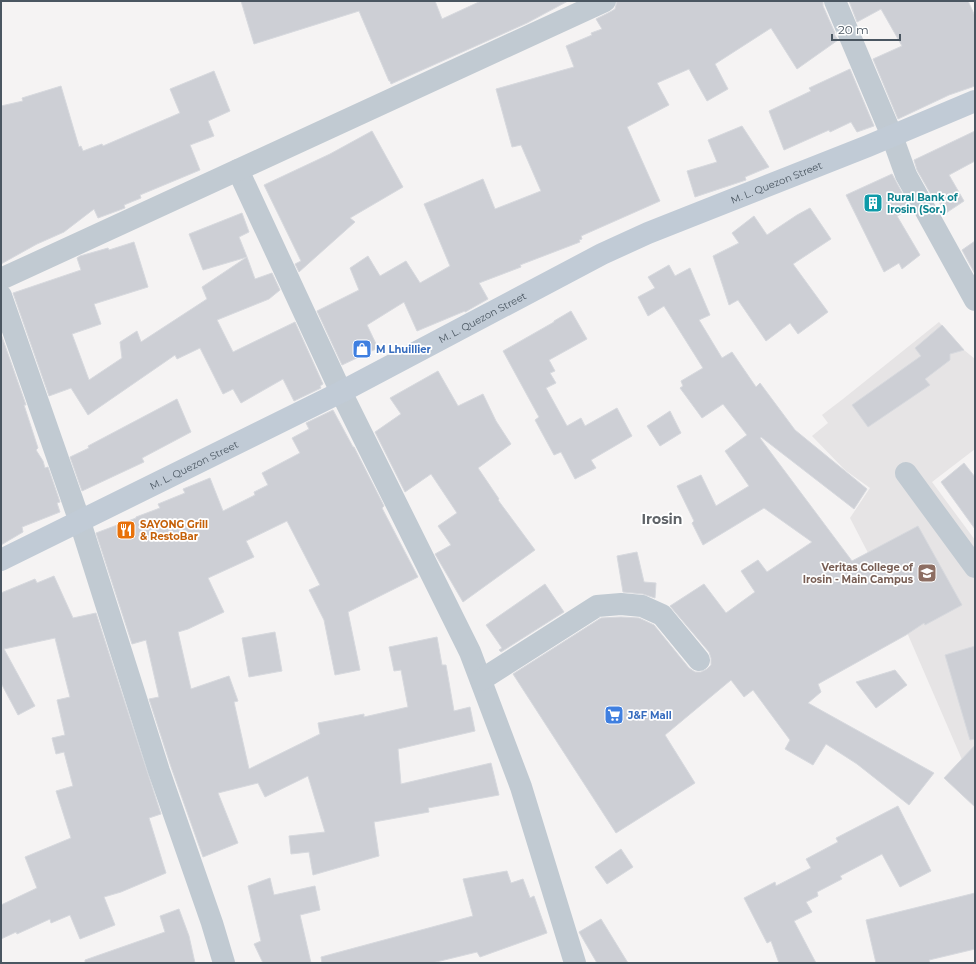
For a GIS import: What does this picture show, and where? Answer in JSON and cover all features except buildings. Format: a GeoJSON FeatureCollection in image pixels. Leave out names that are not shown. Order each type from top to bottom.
{"type":"FeatureCollection","features":[{"type":"Feature","properties":{"kind":"main road","name":"M. L. Quezon Street"},"geometry":{"type":"LineString","coordinates":[[1,560],[341,392],[602,254],[648,233],[892,136],[975,101]]}},
{"type":"Feature","properties":{"kind":"street"},"geometry":{"type":"LineString","coordinates":[[1,279],[606,1]]}},
{"type":"Feature","properties":{"kind":"street"},"geometry":{"type":"LineString","coordinates":[[834,1],[892,136],[906,175],[975,300]]}},
{"type":"Feature","properties":{"kind":"street"},"geometry":{"type":"LineString","coordinates":[[238,170],[341,392],[470,652],[521,786],[575,963]]}},
{"type":"Feature","properties":{"kind":"street"},"geometry":{"type":"LineString","coordinates":[[1,296],[80,522],[159,771],[212,923],[224,963]]}},
{"type":"Feature","properties":{"kind":"street"},"geometry":{"type":"LineString","coordinates":[[906,473],[975,567]]}},
{"type":"Feature","properties":{"kind":"street"},"geometry":{"type":"LineString","coordinates":[[481,680],[598,606],[621,604],[642,606],[662,615],[700,660]]}},
{"type":"Feature","properties":{"kind":"shaded area","name":"Veritas College of Irosin - Main Campus"},"geometry":{"type":"Polygon","coordinates":[[[939,322],[964,350],[975,359],[975,449],[932,482],[975,540],[975,766],[963,762],[896,607],[850,518],[870,488],[845,470],[812,436],[828,423],[822,415],[939,322]]]}},
{"type":"Feature","properties":{"kind":"place","name":"Rural Bank of Irosin (Sor.)"},"geometry":{"type":"Point","coordinates":[873,203]}},
{"type":"Feature","properties":{"kind":"place","name":"M Lhuillier"},"geometry":{"type":"Point","coordinates":[362,349]}},
{"type":"Feature","properties":{"kind":"place","name":"SAYONG Grill & RestoBar"},"geometry":{"type":"Point","coordinates":[126,530]}},
{"type":"Feature","properties":{"kind":"place","name":"Veritas College of Irosin - Main Campus"},"geometry":{"type":"Point","coordinates":[927,573]}},
{"type":"Feature","properties":{"kind":"place","name":"J&F Mall"},"geometry":{"type":"Point","coordinates":[614,715]}},
{"type":"Feature","properties":{"kind":"district","name":"Irosin"},"geometry":{"type":"Point","coordinates":[662,519]}}]}
